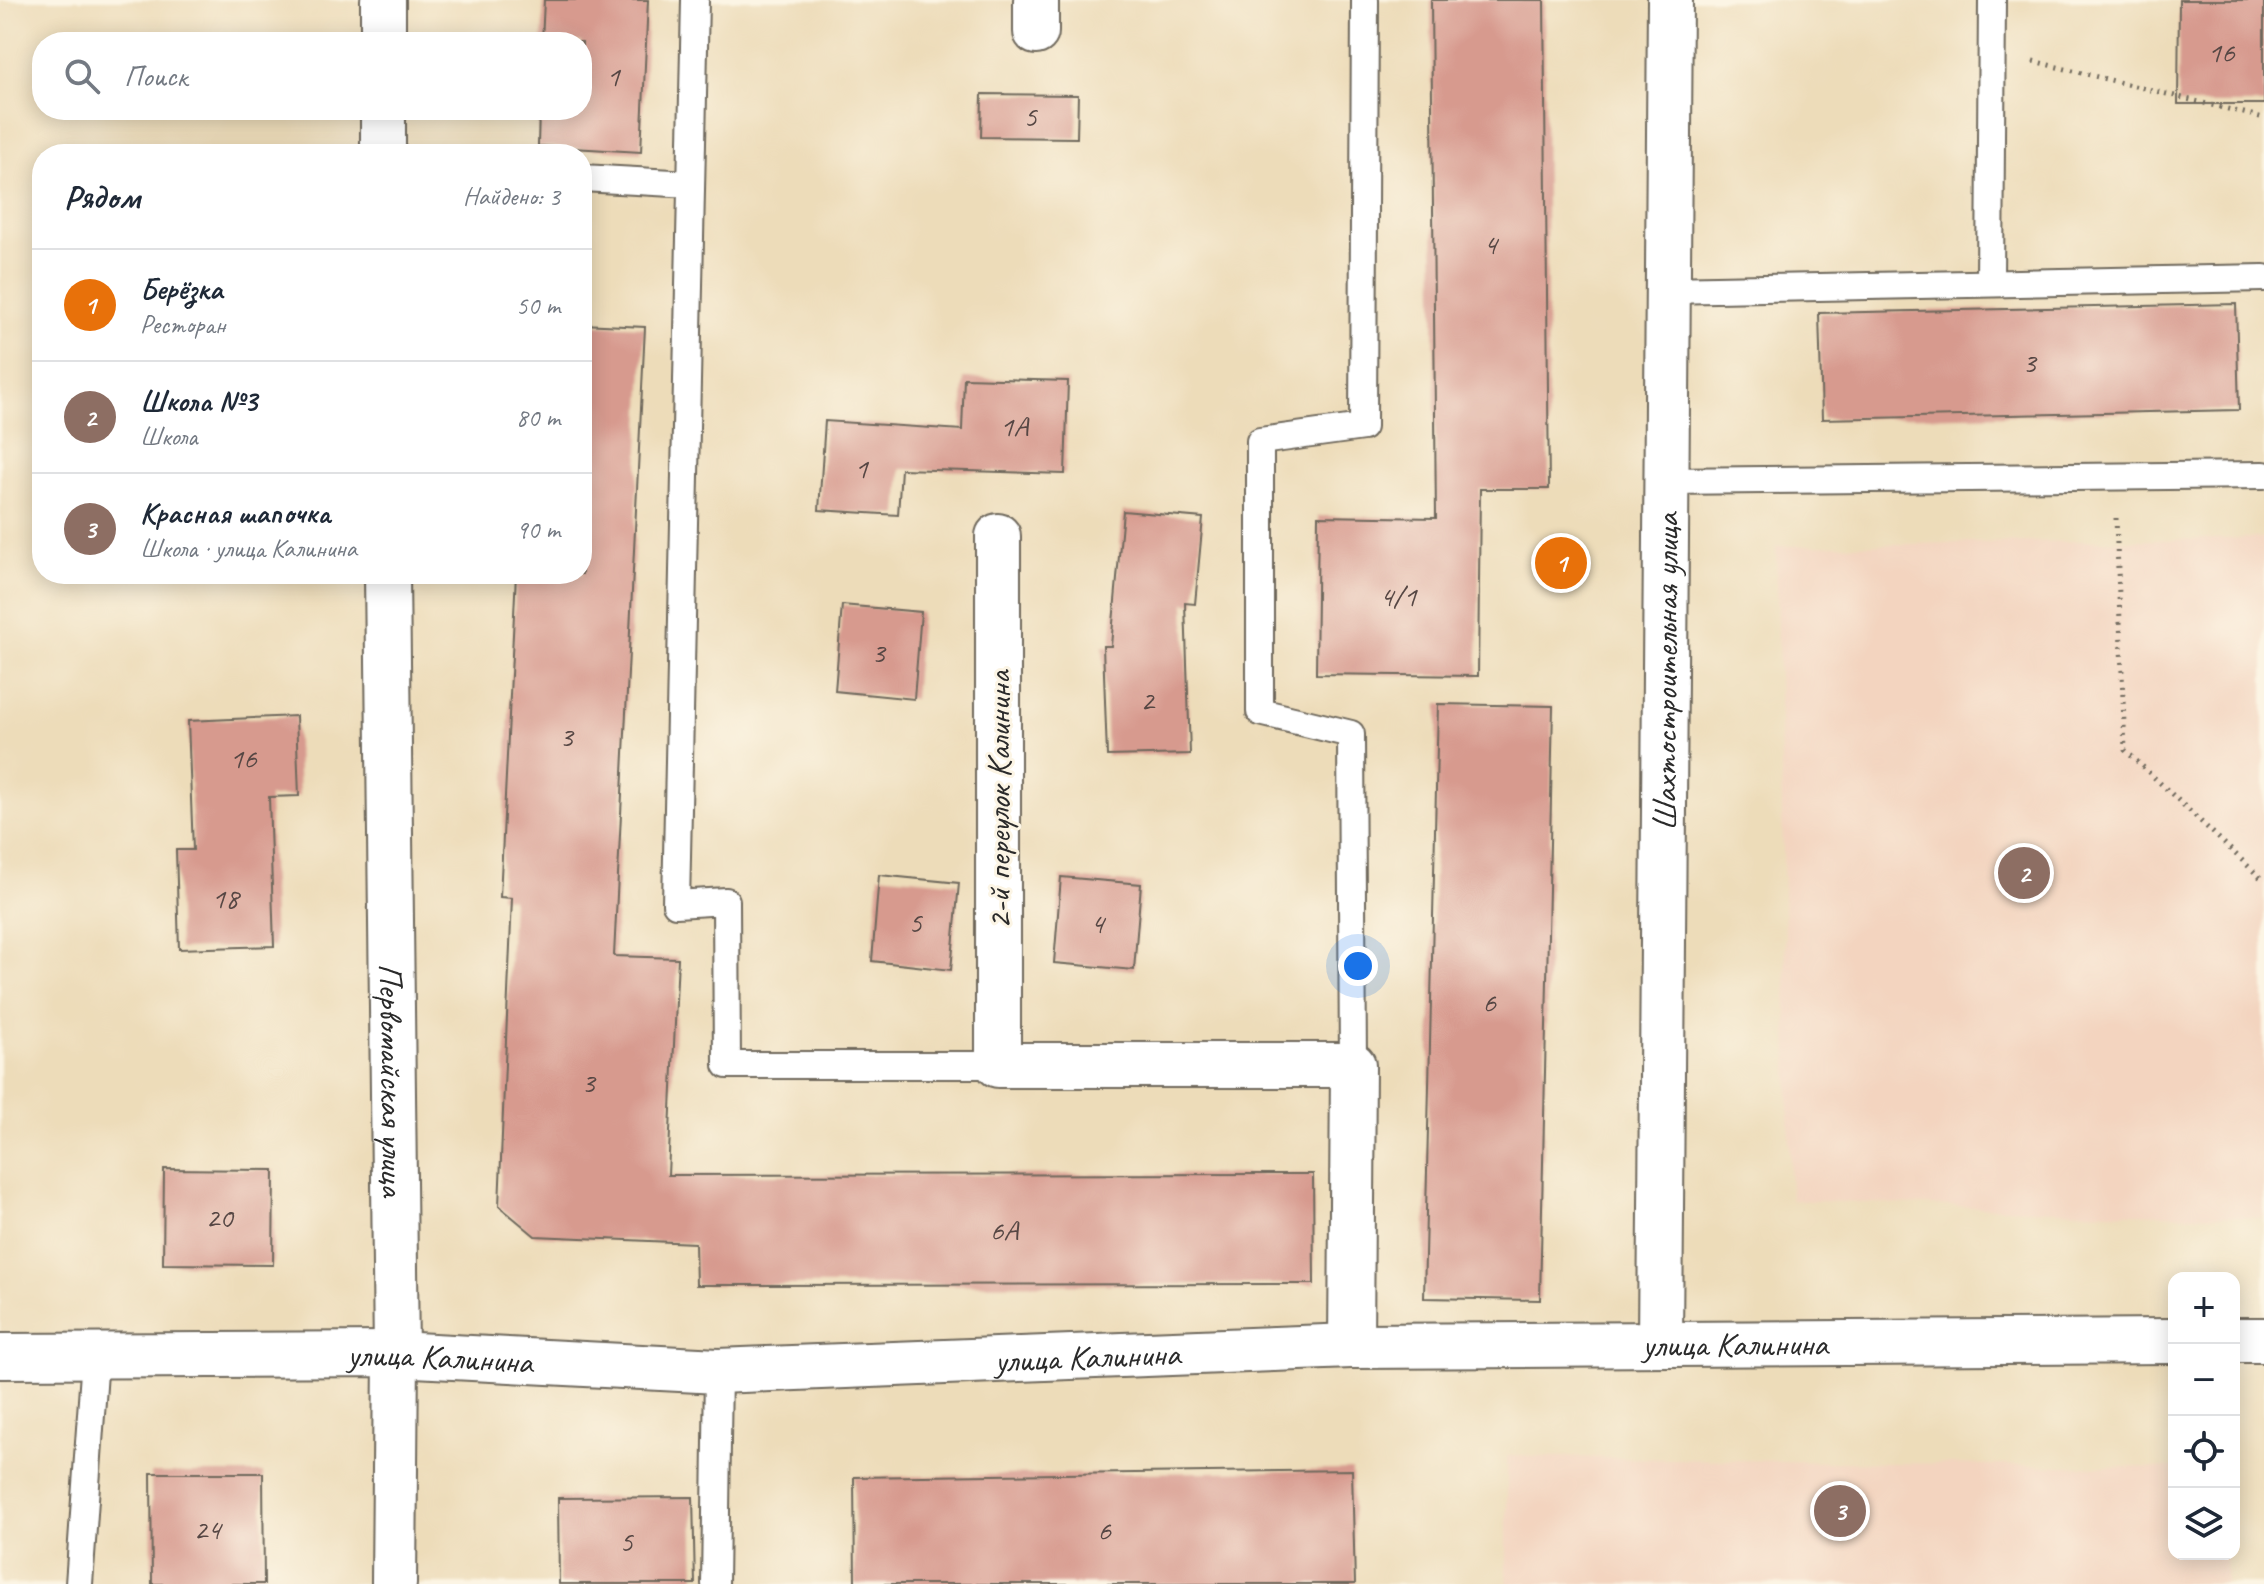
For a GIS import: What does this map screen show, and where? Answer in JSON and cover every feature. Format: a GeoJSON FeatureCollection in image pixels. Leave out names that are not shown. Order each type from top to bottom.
{"type":"FeatureCollection","features":[{"type":"Feature","properties":{"kind":"street"},"geometry":{"type":"LineString","coordinates":[[383,0],[383,32]]}},
{"type":"Feature","properties":{"kind":"street","name":"Шахтостроительная улица"},"geometry":{"type":"LineString","coordinates":[[1660,1344],[1670,0]]}},
{"type":"Feature","properties":{"kind":"street"},"geometry":{"type":"LineString","coordinates":[[383,120],[383,144]]}},
{"type":"Feature","properties":{"kind":"street","name":"2-й переулок Калинина"},"geometry":{"type":"LineString","coordinates":[[998,536],[998,1065]]}},
{"type":"Feature","properties":{"kind":"street","name":"Первомайская улица"},"geometry":{"type":"LineString","coordinates":[[387,584],[396,1354],[394,1584]]}},
{"type":"Feature","properties":{"kind":"street"},"geometry":{"type":"LineString","coordinates":[[998,1065],[1353,1065],[1351,1346]]}},
{"type":"Feature","properties":{"kind":"street"},"geometry":{"type":"LineString","coordinates":[[2240,1340],[2264,1340]]}},
{"type":"Feature","properties":{"kind":"street","name":"улица Калинина"},"geometry":{"type":"LineString","coordinates":[[0,1356],[95,1358],[396,1354],[718,1371],[1351,1346],[2168,1341]]}},
{"type":"Feature","properties":{"kind":"lane"},"geometry":{"type":"LineString","coordinates":[[695,0],[676,904],[726,901],[727,1065],[998,1065]]}},
{"type":"Feature","properties":{"kind":"lane"},"geometry":{"type":"LineString","coordinates":[[1353,1065],[1351,734],[1260,712],[1260,441],[1363,427],[1365,0]]}},
{"type":"Feature","properties":{"kind":"lane"},"geometry":{"type":"LineString","coordinates":[[1990,282],[1992,0]]}},
{"type":"Feature","properties":{"kind":"lane"},"geometry":{"type":"LineString","coordinates":[[592,179],[691,184]]}},
{"type":"Feature","properties":{"kind":"lane"},"geometry":{"type":"LineString","coordinates":[[1667,290],[2264,278]]}},
{"type":"Feature","properties":{"kind":"lane"},"geometry":{"type":"LineString","coordinates":[[1666,481],[2264,475]]}},
{"type":"Feature","properties":{"kind":"lane"},"geometry":{"type":"LineString","coordinates":[[79,1584],[95,1358]]}},
{"type":"Feature","properties":{"kind":"lane"},"geometry":{"type":"LineString","coordinates":[[715,1584],[718,1371]]}},
{"type":"Feature","properties":{"kind":"path"},"geometry":{"type":"LineString","coordinates":[[1993,51],[2264,118]]}},
{"type":"Feature","properties":{"kind":"path"},"geometry":{"type":"LineString","coordinates":[[2118,541],[2125,750],[2264,881]]}},
{"type":"Feature","properties":{"kind":"shaded area"},"geometry":{"type":"Polygon","coordinates":[[[2264,538],[2264,1218],[1791,1200],[1776,546],[2264,538]]]}},
{"type":"Feature","properties":{"kind":"shaded area"},"geometry":{"type":"Polygon","coordinates":[[[1507,1456],[2168,1468],[2168,1560],[2227,1560],[2226,1584],[1507,1584],[1507,1456]]]}},
{"type":"Feature","properties":{"kind":"building"},"geometry":{"type":"Polygon","coordinates":[[[544,0],[648,0],[641,152],[592,149],[592,144],[538,144],[539,120],[592,120],[592,32],[542,32],[544,0]]]}},
{"type":"Feature","properties":{"kind":"building"},"geometry":{"type":"Polygon","coordinates":[[[1431,0],[1544,0],[1549,489],[1480,489],[1478,676],[1316,674],[1318,516],[1436,518],[1431,0]]]}},
{"type":"Feature","properties":{"kind":"building"},"geometry":{"type":"Polygon","coordinates":[[[2179,0],[2264,0],[2264,104],[2178,104],[2179,0]]]}},
{"type":"Feature","properties":{"kind":"building"},"geometry":{"type":"Polygon","coordinates":[[[982,94],[1078,95],[1077,138],[981,137],[982,94]]]}},
{"type":"Feature","properties":{"kind":"building"},"geometry":{"type":"Polygon","coordinates":[[[2236,304],[2239,410],[1822,419],[1819,313],[2236,304]]]}},
{"type":"Feature","properties":{"kind":"building"},"geometry":{"type":"Polygon","coordinates":[[[592,324],[645,327],[614,956],[678,958],[668,1175],[1313,1174],[1314,1284],[696,1285],[695,1243],[535,1236],[499,1206],[512,898],[500,897],[516,584],[592,584],[592,324]]]}},
{"type":"Feature","properties":{"kind":"building"},"geometry":{"type":"Polygon","coordinates":[[[964,378],[1068,381],[1065,474],[901,469],[898,515],[819,510],[825,421],[962,430],[964,378]]]}},
{"type":"Feature","properties":{"kind":"building"},"geometry":{"type":"Polygon","coordinates":[[[1123,511],[1203,518],[1195,604],[1185,603],[1190,754],[1107,756],[1103,646],[1111,646],[1123,511]]]}},
{"type":"Feature","properties":{"kind":"building"},"geometry":{"type":"Polygon","coordinates":[[[842,605],[921,612],[914,699],[835,691],[842,605]]]}},
{"type":"Feature","properties":{"kind":"building"},"geometry":{"type":"Polygon","coordinates":[[[1438,704],[1553,706],[1540,1300],[1424,1298],[1438,704]]]}},
{"type":"Feature","properties":{"kind":"building"},"geometry":{"type":"Polygon","coordinates":[[[296,716],[299,796],[269,797],[274,946],[179,949],[176,850],[193,850],[188,721],[296,716]]]}},
{"type":"Feature","properties":{"kind":"building"},"geometry":{"type":"Polygon","coordinates":[[[879,875],[959,883],[951,970],[872,961],[879,875]]]}},
{"type":"Feature","properties":{"kind":"building"},"geometry":{"type":"Polygon","coordinates":[[[1061,877],[1141,884],[1134,970],[1054,963],[1061,877]]]}},
{"type":"Feature","properties":{"kind":"building"},"geometry":{"type":"Polygon","coordinates":[[[164,1169],[274,1170],[273,1265],[163,1264],[164,1169]]]}},
{"type":"Feature","properties":{"kind":"building"},"geometry":{"type":"Polygon","coordinates":[[[1352,1470],[1355,1584],[855,1584],[854,1477],[1352,1470]]]}},
{"type":"Feature","properties":{"kind":"building"},"geometry":{"type":"Polygon","coordinates":[[[151,1473],[263,1473],[264,1584],[152,1584],[151,1473]]]}},
{"type":"Feature","properties":{"kind":"building"},"geometry":{"type":"Polygon","coordinates":[[[693,1497],[695,1584],[559,1584],[558,1498],[693,1497]]]}},
{"type":"Feature","properties":{"kind":"place","name":"Берёзка"},"geometry":{"type":"Point","coordinates":[1561,563]}},
{"type":"Feature","properties":{"kind":"place","name":"Школа №3"},"geometry":{"type":"Point","coordinates":[2024,873]}},
{"type":"Feature","properties":{"kind":"place","name":"Красная шапочка"},"geometry":{"type":"Point","coordinates":[1840,1511]}}]}
